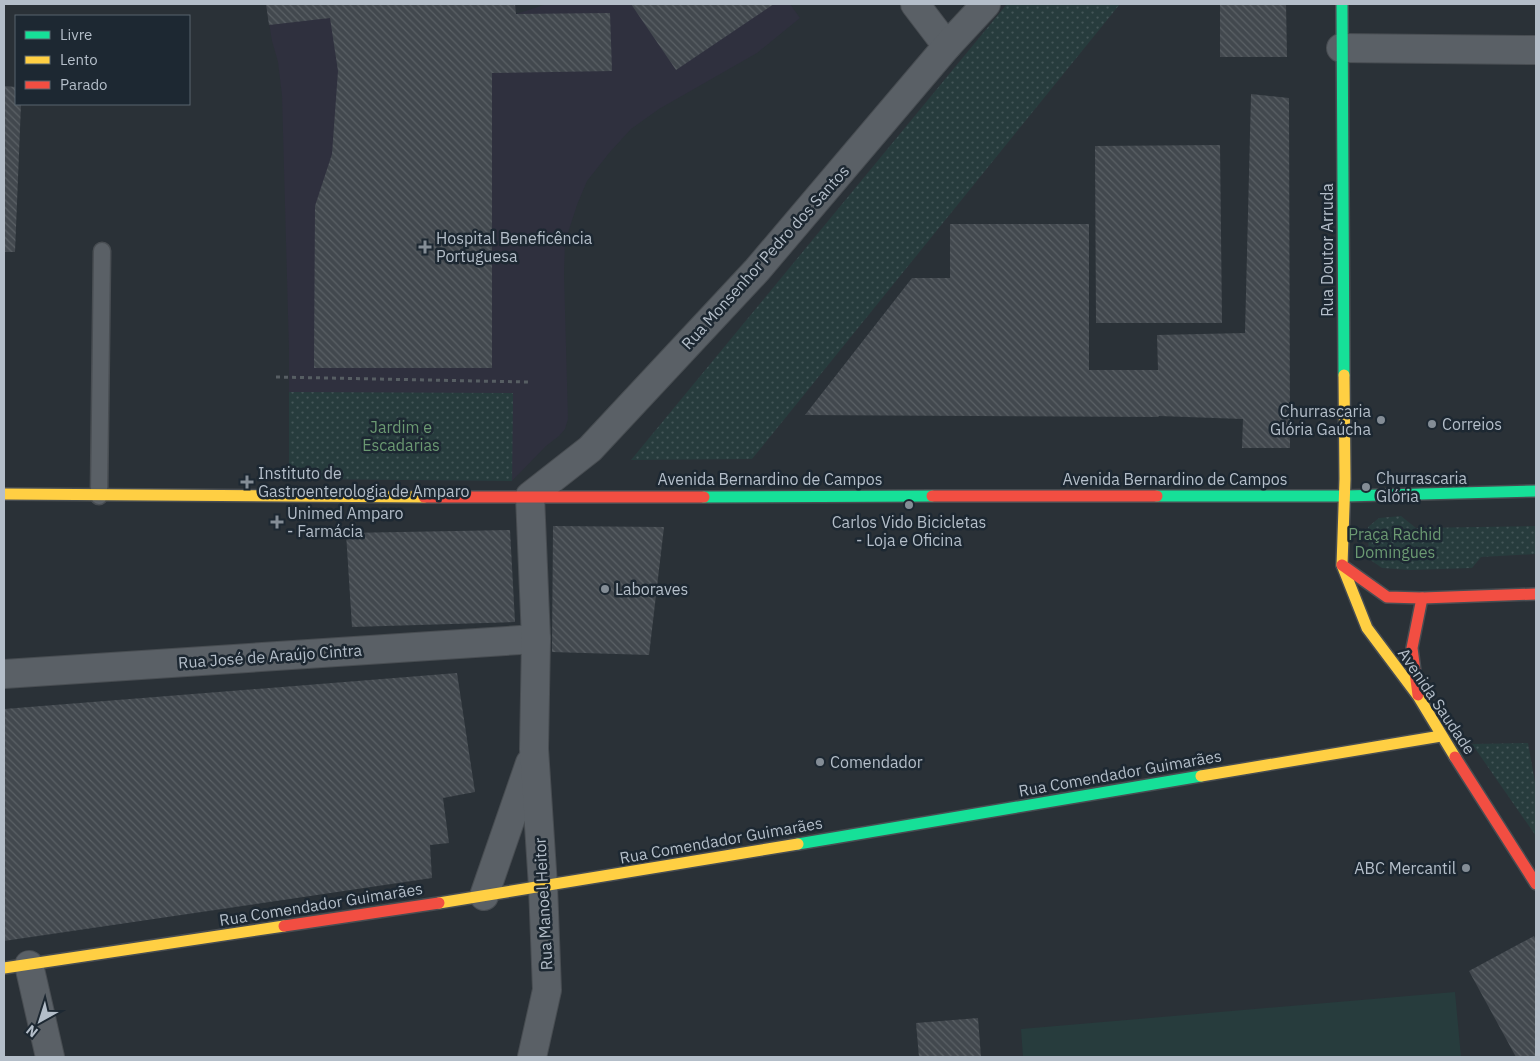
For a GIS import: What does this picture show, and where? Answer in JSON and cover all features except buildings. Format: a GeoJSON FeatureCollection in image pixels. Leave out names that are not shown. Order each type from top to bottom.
{"type":"FeatureCollection","features":[{"type":"Feature","properties":{"kind":"street"},"geometry":{"type":"LineString","coordinates":[[915,4],[947,46]]}},
{"type":"Feature","properties":{"kind":"street","name":"Rua Monsenhor Pedro dos Santos"},"geometry":{"type":"LineString","coordinates":[[530,496],[590,449],[757,270],[947,46],[986,4]]}},
{"type":"Feature","properties":{"kind":"street","name":"Rua Doutor Arruda"},"geometry":{"type":"LineString","coordinates":[[1342,4],[1344,496]]}},
{"type":"Feature","properties":{"kind":"street"},"geometry":{"type":"LineString","coordinates":[[1341,48],[1536,50]]}},
{"type":"Feature","properties":{"kind":"street","name":"Avenida Bernardino de Campos"},"geometry":{"type":"LineString","coordinates":[[4,494],[99,496],[1344,496],[1536,491]]}},
{"type":"Feature","properties":{"kind":"street","name":"Rua Manoel Heitor"},"geometry":{"type":"LineString","coordinates":[[530,496],[536,639],[534,749],[543,886],[547,990],[532,1057]]}},
{"type":"Feature","properties":{"kind":"street","name":"Avenida Saudade"},"geometry":{"type":"LineString","coordinates":[[1344,496],[1342,565],[1367,628],[1418,696],[1441,736],[1536,884]]}},
{"type":"Feature","properties":{"kind":"street"},"geometry":{"type":"LineString","coordinates":[[1342,565],[1387,597],[1422,598],[1536,594]]}},
{"type":"Feature","properties":{"kind":"street"},"geometry":{"type":"LineString","coordinates":[[1418,696],[1412,648],[1422,598]]}},
{"type":"Feature","properties":{"kind":"street","name":"Rua José de Araújo Cintra"},"geometry":{"type":"LineString","coordinates":[[4,674],[536,639]]}},
{"type":"Feature","properties":{"kind":"street","name":"Rua Comendador Guimarães"},"geometry":{"type":"LineString","coordinates":[[16,966],[484,896],[1441,736]]}},
{"type":"Feature","properties":{"kind":"street","name":"Rua Manoel Heitor"},"geometry":{"type":"LineString","coordinates":[[484,896],[534,749]]}},
{"type":"Feature","properties":{"kind":"street"},"geometry":{"type":"LineString","coordinates":[[16,966],[50,1057]]}},
{"type":"Feature","properties":{"kind":"lane"},"geometry":{"type":"LineString","coordinates":[[99,496],[102,251]]}},
{"type":"Feature","properties":{"kind":"path"},"geometry":{"type":"LineString","coordinates":[[276,377],[528,382]]}},
{"type":"Feature","properties":{"kind":"shaded area","name":"Hospital Beneficência Portuguesa"},"geometry":{"type":"Polygon","coordinates":[[[266,4],[515,4],[516,14],[547,4],[790,4],[800,18],[757,53],[659,109],[631,129],[587,181],[565,242],[564,274],[568,419],[565,429],[559,436],[546,446],[512,481],[289,479],[289,351],[282,96],[278,62],[272,41],[266,4]]]}},
{"type":"Feature","properties":{"kind":"green space"},"geometry":{"type":"Polygon","coordinates":[[[1007,4],[1120,4],[752,459],[631,460],[1007,4]]]}},
{"type":"Feature","properties":{"kind":"green space","name":"Jardim e Escadarias"},"geometry":{"type":"Polygon","coordinates":[[[289,392],[513,393],[512,481],[289,479],[289,392]]]}},
{"type":"Feature","properties":{"kind":"green space","name":"Praça Rachid Domingues"},"geometry":{"type":"Polygon","coordinates":[[[1401,516],[1416,528],[1536,526],[1536,554],[1481,557],[1472,568],[1410,570],[1382,568],[1369,559],[1368,527],[1379,518],[1401,516]]]}},
{"type":"Feature","properties":{"kind":"green space"},"geometry":{"type":"Polygon","coordinates":[[[1528,743],[1536,788],[1536,836],[1472,744],[1528,743]]]}},
{"type":"Feature","properties":{"kind":"green space"},"geometry":{"type":"Polygon","coordinates":[[[1455,992],[1461,1057],[1023,1057],[1021,1029],[1455,992]]]}},
{"type":"Feature","properties":{"kind":"traffic: fast"},"geometry":{"type":"LineString","coordinates":[[1342,4],[1344,375]]}},
{"type":"Feature","properties":{"kind":"traffic: fast"},"geometry":{"type":"LineString","coordinates":[[1157,496],[1345,496],[1536,491]]}},
{"type":"Feature","properties":{"kind":"traffic: fast"},"geometry":{"type":"LineString","coordinates":[[704,497],[932,496]]}},
{"type":"Feature","properties":{"kind":"traffic: fast"},"geometry":{"type":"LineString","coordinates":[[798,844],[1201,776]]}},
{"type":"Feature","properties":{"kind":"traffic: slow"},"geometry":{"type":"LineString","coordinates":[[1344,375],[1345,479],[1342,565],[1367,628],[1418,696],[1455,757]]}},
{"type":"Feature","properties":{"kind":"traffic: slow"},"geometry":{"type":"LineString","coordinates":[[4,494],[424,497]]}},
{"type":"Feature","properties":{"kind":"traffic: slow"},"geometry":{"type":"LineString","coordinates":[[1201,776],[1441,736]]}},
{"type":"Feature","properties":{"kind":"traffic: slow"},"geometry":{"type":"LineString","coordinates":[[439,903],[798,844]]}},
{"type":"Feature","properties":{"kind":"traffic: slow"},"geometry":{"type":"LineString","coordinates":[[4,968],[284,926]]}},
{"type":"Feature","properties":{"kind":"traffic: jam"},"geometry":{"type":"LineString","coordinates":[[932,496],[1157,496]]}},
{"type":"Feature","properties":{"kind":"traffic: jam"},"geometry":{"type":"LineString","coordinates":[[424,497],[704,497]]}},
{"type":"Feature","properties":{"kind":"traffic: jam"},"geometry":{"type":"LineString","coordinates":[[1342,565],[1387,597],[1422,598],[1536,594]]}},
{"type":"Feature","properties":{"kind":"traffic: jam"},"geometry":{"type":"LineString","coordinates":[[1418,695],[1412,648],[1422,598]]}},
{"type":"Feature","properties":{"kind":"traffic: jam"},"geometry":{"type":"LineString","coordinates":[[1455,757],[1536,884]]}},
{"type":"Feature","properties":{"kind":"traffic: jam"},"geometry":{"type":"LineString","coordinates":[[284,926],[439,903]]}},
{"type":"Feature","properties":{"kind":"place","name":"Hospital Beneficência Portuguesa"},"geometry":{"type":"Point","coordinates":[425,247]}},
{"type":"Feature","properties":{"kind":"place","name":"Churrascaria Glória Gaúcha"},"geometry":{"type":"Point","coordinates":[1381,420]}},
{"type":"Feature","properties":{"kind":"place","name":"Correios"},"geometry":{"type":"Point","coordinates":[1432,424]}},
{"type":"Feature","properties":{"kind":"place","name":"Instituto de Gastroenterologia de Amparo"},"geometry":{"type":"Point","coordinates":[247,482]}},
{"type":"Feature","properties":{"kind":"place","name":"Churrascaria Glória"},"geometry":{"type":"Point","coordinates":[1366,487]}},
{"type":"Feature","properties":{"kind":"place","name":"Carlos Vido Bicicletas - Loja e Oficina"},"geometry":{"type":"Point","coordinates":[909,505]}},
{"type":"Feature","properties":{"kind":"place","name":"Unimed Amparo - Farmácia"},"geometry":{"type":"Point","coordinates":[277,522]}},
{"type":"Feature","properties":{"kind":"place","name":"Laboraves"},"geometry":{"type":"Point","coordinates":[605,589]}},
{"type":"Feature","properties":{"kind":"place","name":"Comendador"},"geometry":{"type":"Point","coordinates":[820,762]}},
{"type":"Feature","properties":{"kind":"place","name":"ABC Mercantil"},"geometry":{"type":"Point","coordinates":[1466,868]}}]}
